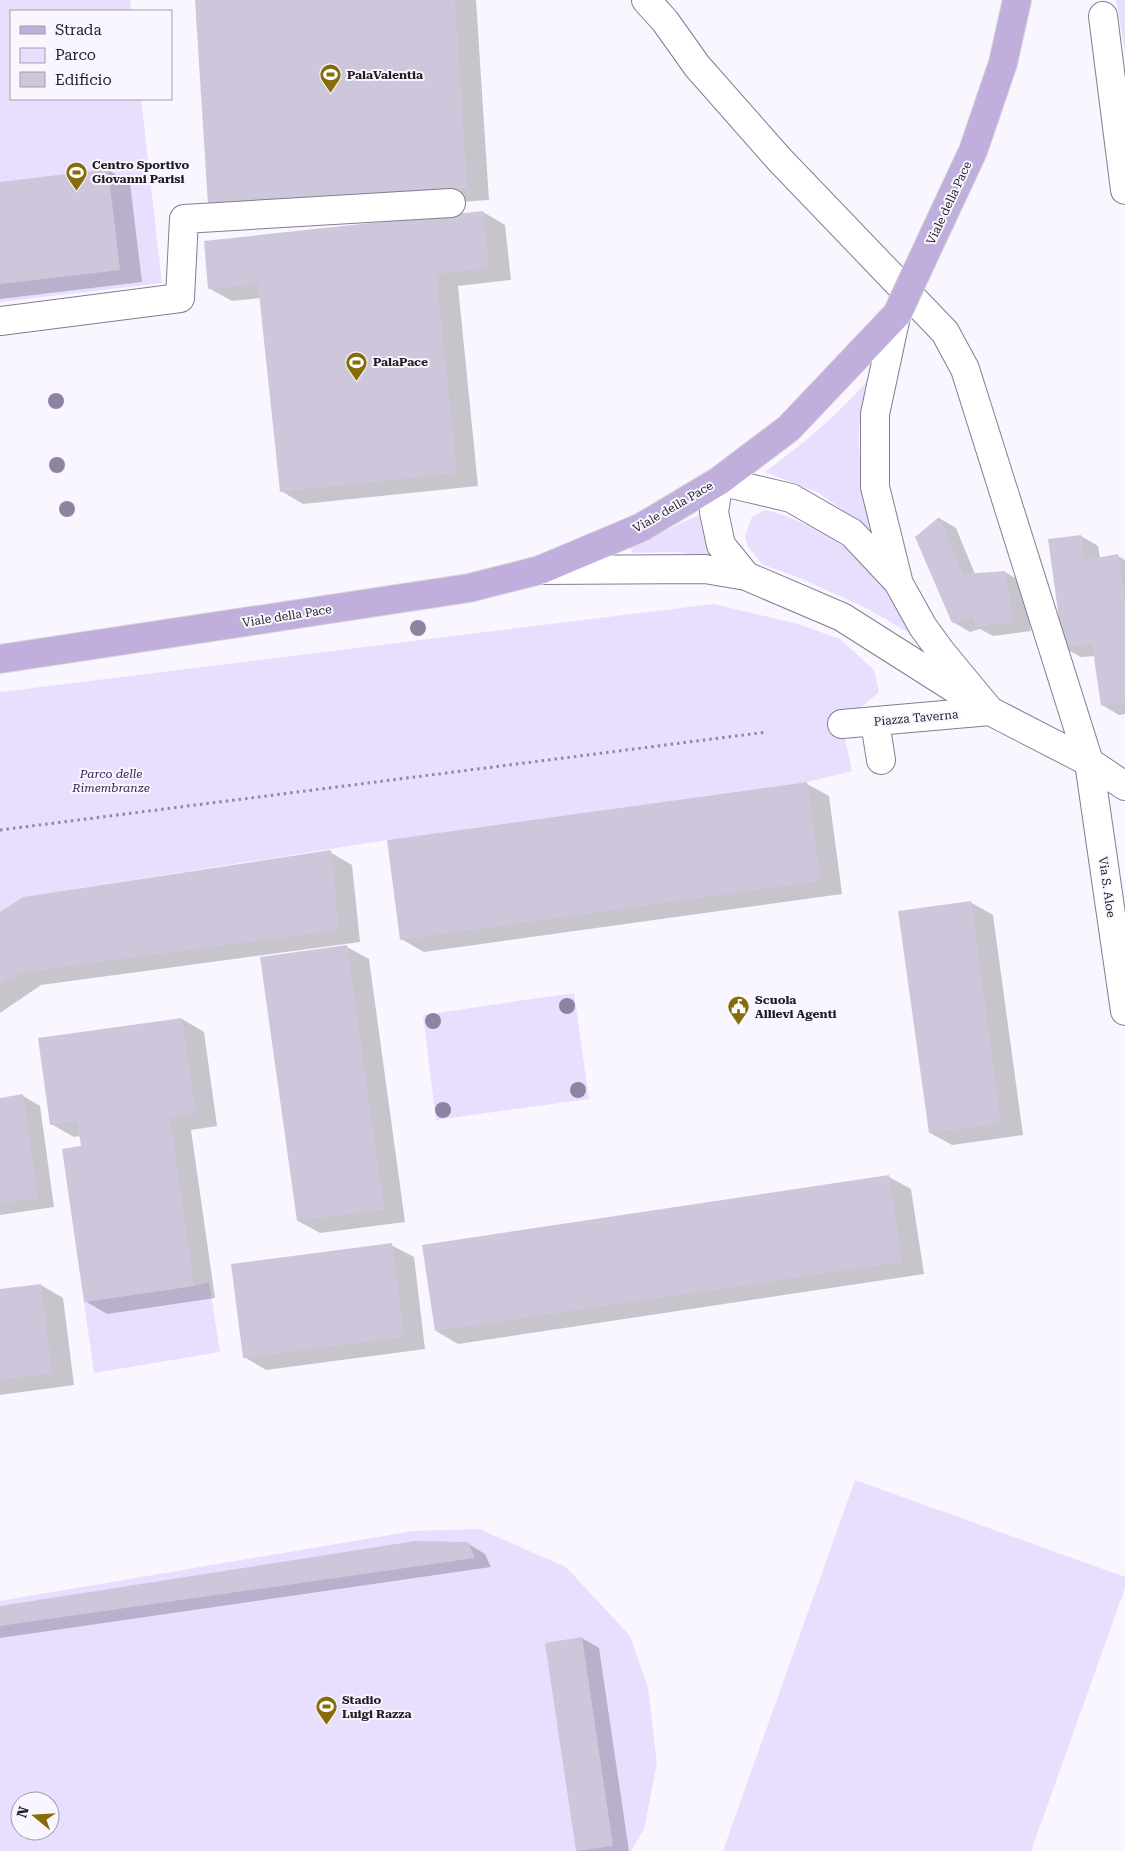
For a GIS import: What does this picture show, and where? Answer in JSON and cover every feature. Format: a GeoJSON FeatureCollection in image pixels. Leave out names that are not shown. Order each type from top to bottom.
{"type":"FeatureCollection","features":[{"type":"Feature","properties":{"kind":"main road","name":"Viale della Pace"},"geometry":{"type":"LineString","coordinates":[[0,659],[469,588],[540,570],[642,527],[719,481],[789,428],[896,315],[973,151],[1003,63],[1017,0]]}},
{"type":"Feature","properties":{"kind":"street","name":"Via S. Aloe"},"geometry":{"type":"LineString","coordinates":[[646,0],[665,21],[697,66],[779,160],[945,332],[965,369],[1090,762],[1125,1011]]}},
{"type":"Feature","properties":{"kind":"street"},"geometry":{"type":"LineString","coordinates":[[1103,16],[1125,190]]}},
{"type":"Feature","properties":{"kind":"street"},"geometry":{"type":"LineString","coordinates":[[0,321],[180,298],[184,219],[451,203]]}},
{"type":"Feature","properties":{"kind":"street"},"geometry":{"type":"LineString","coordinates":[[896,315],[875,414],[875,487],[898,582]]}},
{"type":"Feature","properties":{"kind":"street"},"geometry":{"type":"LineString","coordinates":[[746,576],[720,545],[714,512],[719,481],[791,498],[852,533],[898,582],[923,627],[990,711]]}},
{"type":"Feature","properties":{"kind":"street"},"geometry":{"type":"LineString","coordinates":[[540,570],[706,568],[746,576],[842,617],[990,711],[1090,762],[1125,786]]}},
{"type":"Feature","properties":{"kind":"street","name":"Piazza Taverna"},"geometry":{"type":"LineString","coordinates":[[842,724],[990,711]]}},
{"type":"Feature","properties":{"kind":"street"},"geometry":{"type":"LineString","coordinates":[[875,722],[881,760]]}},
{"type":"Feature","properties":{"kind":"path"},"geometry":{"type":"LineString","coordinates":[[0,830],[767,732]]}},
{"type":"Feature","properties":{"kind":"green space","name":"Centro Sportivo Giovanni Parisi"},"geometry":{"type":"Polygon","coordinates":[[[0,0],[130,0],[131,10],[10,10],[10,100],[141,100],[162,283],[0,302],[0,0]]]}},
{"type":"Feature","properties":{"kind":"green space"},"geometry":{"type":"Polygon","coordinates":[[[1116,0],[1125,0],[1125,52],[1116,0]]]}},
{"type":"Feature","properties":{"kind":"green space"},"geometry":{"type":"Polygon","coordinates":[[[868,380],[861,413],[859,448],[865,491],[877,534],[819,493],[765,472],[819,429],[868,380]]]}},
{"type":"Feature","properties":{"kind":"green space"},"geometry":{"type":"Polygon","coordinates":[[[765,510],[809,526],[825,534],[854,554],[876,574],[925,642],[868,609],[800,578],[763,565],[748,547],[745,536],[752,517],[765,510]]]}},
{"type":"Feature","properties":{"kind":"green space"},"geometry":{"type":"Polygon","coordinates":[[[707,511],[719,558],[676,552],[632,553],[631,547],[707,511]]]}},
{"type":"Feature","properties":{"kind":"green space","name":"Parco delle Rimembranze"},"geometry":{"type":"Polygon","coordinates":[[[713,604],[798,624],[840,639],[874,670],[879,692],[842,724],[852,771],[807,782],[387,840],[24,897],[0,912],[0,692],[713,604]]]}},
{"type":"Feature","properties":{"kind":"green space"},"geometry":{"type":"Polygon","coordinates":[[[574,993],[589,1099],[436,1120],[423,1015],[574,993]]]}},
{"type":"Feature","properties":{"kind":"green space"},"geometry":{"type":"Polygon","coordinates":[[[209,1282],[220,1352],[94,1373],[84,1302],[194,1286],[209,1282]]]}},
{"type":"Feature","properties":{"kind":"green space"},"geometry":{"type":"Polygon","coordinates":[[[855,1480],[1125,1577],[1125,1588],[1031,1851],[723,1851],[855,1480]]]}},
{"type":"Feature","properties":{"kind":"green space","name":"Stadio Luigi Razza"},"geometry":{"type":"Polygon","coordinates":[[[479,1529],[566,1567],[630,1636],[648,1688],[657,1763],[644,1829],[631,1851],[0,1851],[0,1601],[413,1531],[479,1529]]]}},
{"type":"Feature","properties":{"kind":"building","name":"PalaValentia"},"geometry":{"type":"Polygon","coordinates":[[[195,0],[455,0],[467,188],[208,205],[195,0]]]}},
{"type":"Feature","properties":{"kind":"building"},"geometry":{"type":"Polygon","coordinates":[[[108,169],[120,270],[0,284],[0,182],[108,169]]]}},
{"type":"Feature","properties":{"kind":"building","name":"PalaPace"},"geometry":{"type":"Polygon","coordinates":[[[483,211],[489,268],[436,274],[457,473],[280,492],[258,284],[208,289],[204,241],[483,211]]]}},
{"type":"Feature","properties":{"kind":"building"},"geometry":{"type":"Polygon","coordinates":[[[939,517],[963,574],[1005,571],[1014,622],[975,627],[972,617],[952,623],[915,537],[939,517]]]}},
{"type":"Feature","properties":{"kind":"building"},"geometry":{"type":"Polygon","coordinates":[[[1081,535],[1085,560],[1118,554],[1125,601],[1125,702],[1101,706],[1092,644],[1063,648],[1048,539],[1081,535]]]}},
{"type":"Feature","properties":{"kind":"building"},"geometry":{"type":"Polygon","coordinates":[[[807,782],[821,881],[400,940],[387,840],[807,782]]]}},
{"type":"Feature","properties":{"kind":"building"},"geometry":{"type":"Polygon","coordinates":[[[331,850],[339,930],[18,973],[0,985],[0,912],[23,897],[331,850]]]}},
{"type":"Feature","properties":{"kind":"building"},"geometry":{"type":"Polygon","coordinates":[[[971,901],[1001,1123],[929,1133],[898,911],[971,901]]]}},
{"type":"Feature","properties":{"kind":"building"},"geometry":{"type":"Polygon","coordinates":[[[347,945],[384,1209],[297,1221],[260,957],[347,945]]]}},
{"type":"Feature","properties":{"kind":"building"},"geometry":{"type":"Polygon","coordinates":[[[182,1018],[196,1114],[170,1118],[194,1286],[84,1302],[62,1149],[81,1146],[77,1121],[50,1125],[38,1038],[182,1018]]]}},
{"type":"Feature","properties":{"kind":"building"},"geometry":{"type":"Polygon","coordinates":[[[23,1094],[38,1198],[0,1203],[0,1098],[23,1094]]]}},
{"type":"Feature","properties":{"kind":"building"},"geometry":{"type":"Polygon","coordinates":[[[889,1175],[902,1262],[435,1331],[422,1245],[889,1175]]]}},
{"type":"Feature","properties":{"kind":"building"},"geometry":{"type":"Polygon","coordinates":[[[392,1243],[404,1337],[243,1358],[231,1264],[392,1243]]]}},
{"type":"Feature","properties":{"kind":"building"},"geometry":{"type":"Polygon","coordinates":[[[41,1284],[52,1373],[0,1380],[0,1289],[41,1284]]]}},
{"type":"Feature","properties":{"kind":"building"},"geometry":{"type":"Polygon","coordinates":[[[415,1541],[468,1542],[475,1558],[0,1626],[0,1606],[415,1541]]]}},
{"type":"Feature","properties":{"kind":"building"},"geometry":{"type":"Polygon","coordinates":[[[582,1637],[613,1846],[576,1851],[545,1643],[582,1637]]]}},
{"type":"Feature","properties":{"kind":"place","name":"PalaValentia"},"geometry":{"type":"Point","coordinates":[331,94]}},
{"type":"Feature","properties":{"kind":"place","name":"Centro Sportivo Giovanni Parisi"},"geometry":{"type":"Point","coordinates":[76,191]}},
{"type":"Feature","properties":{"kind":"place","name":"PalaPace"},"geometry":{"type":"Point","coordinates":[357,381]}},
{"type":"Feature","properties":{"kind":"place","name":"Scuola Allievi Agenti"},"geometry":{"type":"Point","coordinates":[739,1026]}},
{"type":"Feature","properties":{"kind":"place","name":"Stadio Luigi Razza"},"geometry":{"type":"Point","coordinates":[326,1726]}}]}
